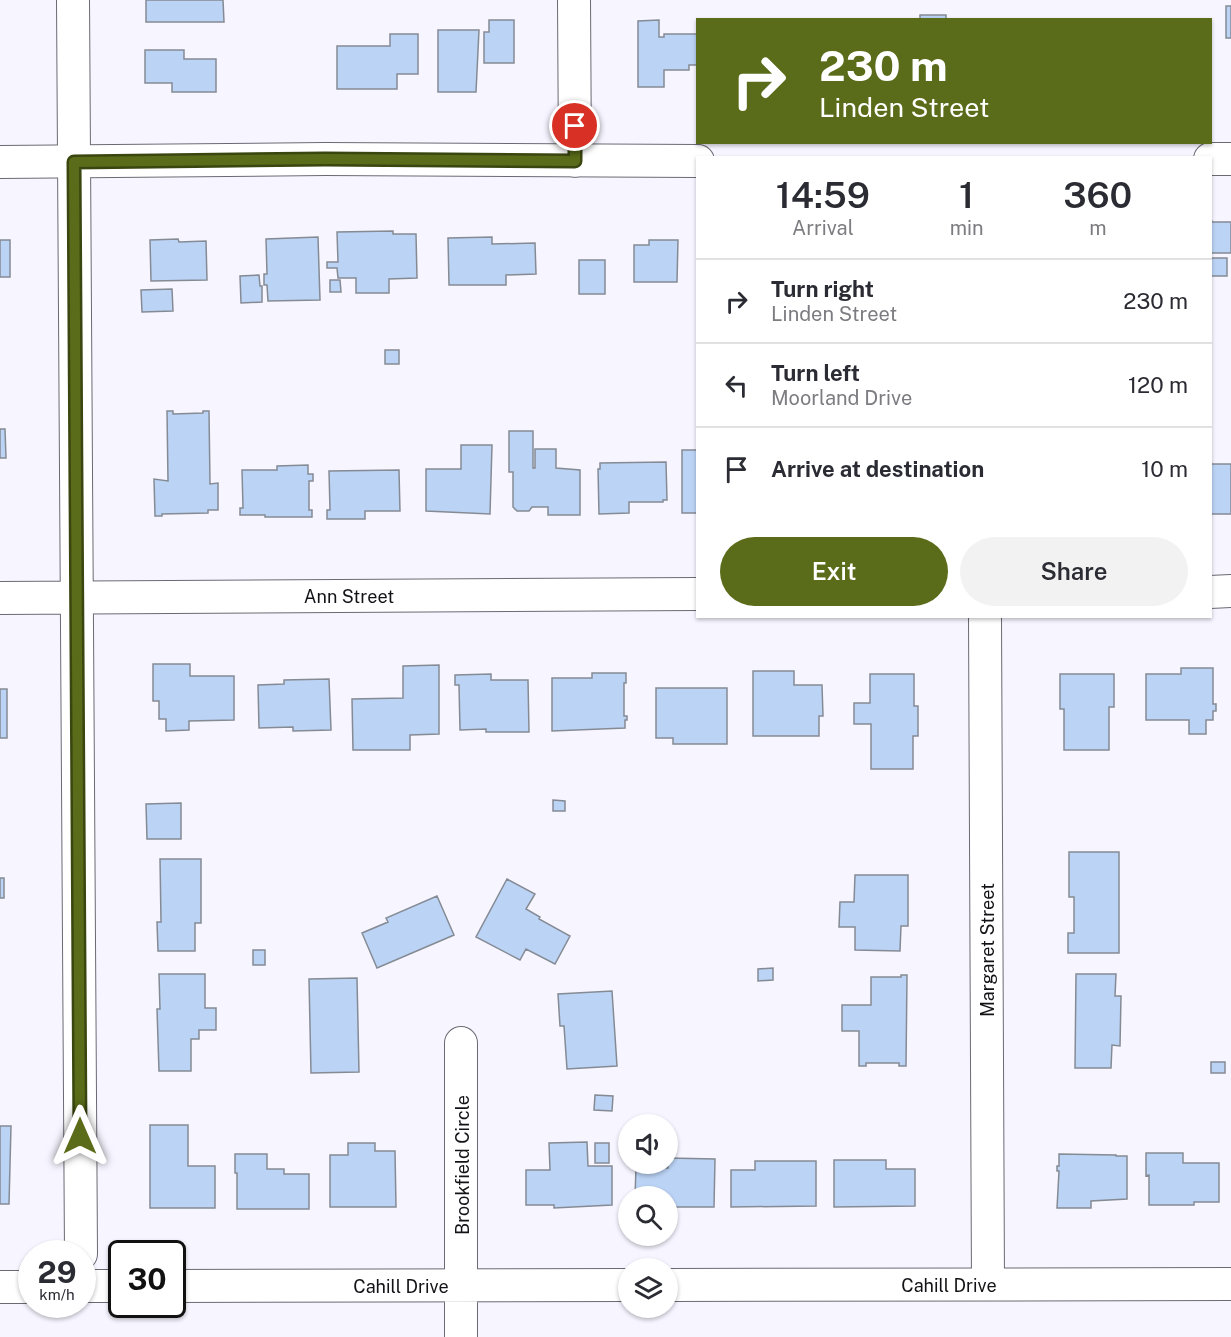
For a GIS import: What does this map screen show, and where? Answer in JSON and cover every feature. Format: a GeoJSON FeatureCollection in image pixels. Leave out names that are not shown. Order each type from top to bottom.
{"type":"FeatureCollection","features":[{"type":"Feature","properties":{"kind":"street"},"geometry":{"type":"LineString","coordinates":[[73,0],[81,1240]]}},
{"type":"Feature","properties":{"kind":"street"},"geometry":{"type":"LineString","coordinates":[[574,0],[575,161]]}},
{"type":"Feature","properties":{"kind":"street"},"geometry":{"type":"LineString","coordinates":[[0,162],[325,159],[696,161]]}},
{"type":"Feature","properties":{"kind":"street"},"geometry":{"type":"LineString","coordinates":[[1212,159],[1231,159]]}},
{"type":"Feature","properties":{"kind":"street"},"geometry":{"type":"LineString","coordinates":[[1212,591],[1231,591]]}},
{"type":"Feature","properties":{"kind":"street","name":"Ann Street"},"geometry":{"type":"LineString","coordinates":[[0,598],[696,594]]}},
{"type":"Feature","properties":{"kind":"street","name":"Margaret Street"},"geometry":{"type":"LineString","coordinates":[[985,618],[988,1284]]}},
{"type":"Feature","properties":{"kind":"street","name":"Brookfield Circle"},"geometry":{"type":"LineString","coordinates":[[461,1043],[461,1337]]}},
{"type":"Feature","properties":{"kind":"street","name":"Cahill Drive"},"geometry":{"type":"LineString","coordinates":[[678,1285],[1231,1284]]}},
{"type":"Feature","properties":{"kind":"street","name":"Cahill Drive"},"geometry":{"type":"LineString","coordinates":[[186,1286],[618,1286]]}},
{"type":"Feature","properties":{"kind":"street"},"geometry":{"type":"LineString","coordinates":[[0,1287],[18,1287]]}},
{"type":"Feature","properties":{"kind":"building"},"geometry":{"type":"Polygon","coordinates":[[[146,0],[223,0],[224,22],[146,22],[146,0]]]}},
{"type":"Feature","properties":{"kind":"building"},"geometry":{"type":"Polygon","coordinates":[[[1226,6],[1231,6],[1231,38],[1226,38],[1226,6]]]}},
{"type":"Feature","properties":{"kind":"building"},"geometry":{"type":"Polygon","coordinates":[[[920,15],[946,15],[946,18],[920,18],[920,15]]]}},
{"type":"Feature","properties":{"kind":"building"},"geometry":{"type":"Polygon","coordinates":[[[489,20],[514,20],[514,63],[484,63],[484,32],[489,32],[489,20]]]}},
{"type":"Feature","properties":{"kind":"building"},"geometry":{"type":"Polygon","coordinates":[[[659,20],[659,37],[664,37],[664,34],[696,34],[696,65],[689,65],[689,70],[664,70],[664,87],[638,87],[638,21],[659,20]]]}},
{"type":"Feature","properties":{"kind":"building"},"geometry":{"type":"Polygon","coordinates":[[[438,30],[479,30],[476,92],[438,92],[438,30]]]}},
{"type":"Feature","properties":{"kind":"building"},"geometry":{"type":"Polygon","coordinates":[[[390,34],[418,34],[418,74],[397,74],[397,89],[337,89],[337,46],[390,46],[390,34]]]}},
{"type":"Feature","properties":{"kind":"building"},"geometry":{"type":"Polygon","coordinates":[[[145,50],[184,50],[184,59],[216,59],[216,92],[172,92],[172,83],[145,83],[145,50]]]}},
{"type":"Feature","properties":{"kind":"building"},"geometry":{"type":"Polygon","coordinates":[[[1212,222],[1231,222],[1231,253],[1212,253],[1212,222]]]}},
{"type":"Feature","properties":{"kind":"building"},"geometry":{"type":"Polygon","coordinates":[[[393,231],[393,234],[416,234],[417,278],[389,279],[389,293],[356,293],[356,278],[338,278],[337,268],[327,268],[327,262],[338,262],[337,232],[393,231]]]}},
{"type":"Feature","properties":{"kind":"building"},"geometry":{"type":"Polygon","coordinates":[[[318,237],[320,300],[268,301],[267,285],[264,285],[264,274],[267,274],[266,239],[318,237]]]}},
{"type":"Feature","properties":{"kind":"building"},"geometry":{"type":"Polygon","coordinates":[[[492,237],[492,244],[535,243],[536,274],[506,275],[506,285],[449,285],[448,238],[492,237]]]}},
{"type":"Feature","properties":{"kind":"building"},"geometry":{"type":"Polygon","coordinates":[[[178,239],[179,242],[206,241],[207,280],[151,281],[150,240],[178,239]]]}},
{"type":"Feature","properties":{"kind":"building"},"geometry":{"type":"Polygon","coordinates":[[[0,240],[10,240],[10,277],[0,277],[0,240]]]}},
{"type":"Feature","properties":{"kind":"building"},"geometry":{"type":"Polygon","coordinates":[[[649,240],[678,240],[677,282],[634,282],[634,245],[649,245],[649,240]]]}},
{"type":"Feature","properties":{"kind":"building"},"geometry":{"type":"Polygon","coordinates":[[[1212,258],[1227,258],[1227,276],[1212,276],[1212,258]]]}},
{"type":"Feature","properties":{"kind":"building"},"geometry":{"type":"Polygon","coordinates":[[[579,260],[605,260],[605,294],[579,294],[579,260]]]}},
{"type":"Feature","properties":{"kind":"building"},"geometry":{"type":"Polygon","coordinates":[[[259,275],[262,302],[241,303],[240,276],[259,275]]]}},
{"type":"Feature","properties":{"kind":"building"},"geometry":{"type":"Polygon","coordinates":[[[330,280],[340,280],[341,292],[330,292],[330,280]]]}},
{"type":"Feature","properties":{"kind":"building"},"geometry":{"type":"Polygon","coordinates":[[[172,289],[173,311],[142,312],[141,290],[172,289]]]}},
{"type":"Feature","properties":{"kind":"building"},"geometry":{"type":"Polygon","coordinates":[[[385,350],[399,350],[399,364],[385,364],[385,350]]]}},
{"type":"Feature","properties":{"kind":"building"},"geometry":{"type":"Polygon","coordinates":[[[167,411],[173,411],[173,414],[209,411],[210,484],[218,483],[218,510],[208,510],[208,513],[155,516],[154,479],[168,481],[167,411]]]}},
{"type":"Feature","properties":{"kind":"building"},"geometry":{"type":"Polygon","coordinates":[[[0,429],[5,429],[6,458],[0,458],[0,429]]]}},
{"type":"Feature","properties":{"kind":"building"},"geometry":{"type":"Polygon","coordinates":[[[509,431],[533,431],[533,468],[535,468],[535,449],[556,449],[556,468],[580,470],[580,515],[548,515],[548,507],[532,507],[529,511],[517,511],[513,507],[513,472],[509,472],[509,431]]]}},
{"type":"Feature","properties":{"kind":"building"},"geometry":{"type":"Polygon","coordinates":[[[461,445],[492,445],[490,514],[426,511],[426,469],[461,469],[461,445]]]}},
{"type":"Feature","properties":{"kind":"building"},"geometry":{"type":"Polygon","coordinates":[[[682,450],[696,450],[696,513],[682,513],[682,450]]]}},
{"type":"Feature","properties":{"kind":"building"},"geometry":{"type":"Polygon","coordinates":[[[666,462],[667,500],[629,502],[629,513],[599,514],[598,469],[600,469],[600,463],[666,462]]]}},
{"type":"Feature","properties":{"kind":"building"},"geometry":{"type":"Polygon","coordinates":[[[1212,464],[1231,464],[1231,514],[1212,514],[1212,464]]]}},
{"type":"Feature","properties":{"kind":"building"},"geometry":{"type":"Polygon","coordinates":[[[308,465],[308,474],[313,474],[313,481],[309,481],[309,510],[312,510],[312,517],[240,515],[240,508],[243,508],[242,470],[277,470],[277,466],[308,465]]]}},
{"type":"Feature","properties":{"kind":"building"},"geometry":{"type":"Polygon","coordinates":[[[399,470],[400,511],[365,511],[365,519],[327,519],[327,510],[330,510],[329,471],[399,470]]]}},
{"type":"Feature","properties":{"kind":"building"},"geometry":{"type":"Polygon","coordinates":[[[153,664],[190,664],[190,676],[234,676],[234,720],[189,721],[189,730],[166,731],[166,719],[159,719],[159,701],[153,701],[153,664]]]}},
{"type":"Feature","properties":{"kind":"building"},"geometry":{"type":"Polygon","coordinates":[[[439,665],[439,734],[410,735],[410,750],[353,750],[352,699],[403,698],[403,666],[439,665]]]}},
{"type":"Feature","properties":{"kind":"building"},"geometry":{"type":"Polygon","coordinates":[[[1181,668],[1213,668],[1213,704],[1216,704],[1216,711],[1213,711],[1213,720],[1206,720],[1206,734],[1189,734],[1189,720],[1146,720],[1146,674],[1181,674],[1181,668]]]}},
{"type":"Feature","properties":{"kind":"building"},"geometry":{"type":"Polygon","coordinates":[[[753,671],[794,671],[794,685],[822,685],[823,716],[819,716],[819,736],[753,736],[753,671]]]}},
{"type":"Feature","properties":{"kind":"building"},"geometry":{"type":"Polygon","coordinates":[[[592,673],[626,673],[624,716],[627,716],[627,720],[625,720],[625,728],[552,731],[552,678],[592,678],[592,673]]]}},
{"type":"Feature","properties":{"kind":"building"},"geometry":{"type":"Polygon","coordinates":[[[491,674],[491,680],[528,680],[529,732],[460,730],[459,685],[455,685],[455,675],[491,674]]]}},
{"type":"Feature","properties":{"kind":"building"},"geometry":{"type":"Polygon","coordinates":[[[870,674],[914,674],[914,706],[918,706],[918,736],[913,736],[913,769],[871,769],[871,724],[854,724],[854,703],[870,703],[870,674]]]}},
{"type":"Feature","properties":{"kind":"building"},"geometry":{"type":"Polygon","coordinates":[[[1060,674],[1114,674],[1114,707],[1109,707],[1109,750],[1064,750],[1064,709],[1060,709],[1060,674]]]}},
{"type":"Feature","properties":{"kind":"building"},"geometry":{"type":"Polygon","coordinates":[[[329,679],[331,730],[293,731],[293,727],[259,728],[258,685],[284,684],[284,680],[329,679]]]}},
{"type":"Feature","properties":{"kind":"building"},"geometry":{"type":"Polygon","coordinates":[[[656,688],[727,688],[727,744],[673,744],[673,738],[656,738],[656,688]]]}},
{"type":"Feature","properties":{"kind":"building"},"geometry":{"type":"Polygon","coordinates":[[[0,689],[7,689],[7,738],[0,738],[0,689]]]}},
{"type":"Feature","properties":{"kind":"building"},"geometry":{"type":"Polygon","coordinates":[[[553,800],[565,801],[565,811],[553,811],[553,800]]]}},
{"type":"Feature","properties":{"kind":"building"},"geometry":{"type":"Polygon","coordinates":[[[181,803],[181,839],[147,839],[146,804],[181,803]]]}},
{"type":"Feature","properties":{"kind":"building"},"geometry":{"type":"Polygon","coordinates":[[[1069,852],[1119,852],[1119,953],[1068,953],[1068,933],[1074,933],[1074,897],[1069,897],[1069,852]]]}},
{"type":"Feature","properties":{"kind":"building"},"geometry":{"type":"Polygon","coordinates":[[[160,859],[201,859],[201,923],[195,923],[195,951],[158,951],[157,922],[161,922],[160,859]]]}},
{"type":"Feature","properties":{"kind":"building"},"geometry":{"type":"Polygon","coordinates":[[[855,875],[908,875],[908,926],[901,926],[900,951],[855,950],[855,927],[839,927],[840,902],[854,902],[855,875]]]}},
{"type":"Feature","properties":{"kind":"building"},"geometry":{"type":"Polygon","coordinates":[[[0,878],[4,878],[4,898],[0,898],[0,878]]]}},
{"type":"Feature","properties":{"kind":"building"},"geometry":{"type":"Polygon","coordinates":[[[507,879],[535,894],[526,909],[570,936],[555,964],[526,949],[520,960],[476,937],[507,879]]]}},
{"type":"Feature","properties":{"kind":"building"},"geometry":{"type":"Polygon","coordinates":[[[437,896],[454,935],[377,968],[362,933],[388,922],[386,918],[437,896]]]}},
{"type":"Feature","properties":{"kind":"building"},"geometry":{"type":"Polygon","coordinates":[[[253,950],[265,950],[265,965],[253,965],[253,950]]]}},
{"type":"Feature","properties":{"kind":"building"},"geometry":{"type":"Polygon","coordinates":[[[773,968],[773,980],[758,981],[758,969],[773,968]]]}},
{"type":"Feature","properties":{"kind":"building"},"geometry":{"type":"Polygon","coordinates":[[[159,974],[205,974],[205,1008],[216,1008],[216,1030],[199,1030],[199,1039],[191,1039],[191,1071],[159,1071],[157,1009],[160,1009],[159,974]]]}},
{"type":"Feature","properties":{"kind":"building"},"geometry":{"type":"Polygon","coordinates":[[[1076,974],[1116,974],[1115,996],[1121,996],[1120,1046],[1112,1045],[1111,1068],[1075,1068],[1076,974]]]}},
{"type":"Feature","properties":{"kind":"building"},"geometry":{"type":"Polygon","coordinates":[[[901,975],[907,975],[906,1066],[899,1066],[899,1063],[866,1063],[866,1066],[859,1066],[859,1031],[842,1031],[842,1005],[871,1005],[871,977],[901,977],[901,975]]]}},
{"type":"Feature","properties":{"kind":"building"},"geometry":{"type":"Polygon","coordinates":[[[357,978],[359,1072],[311,1073],[309,979],[357,978]]]}},
{"type":"Feature","properties":{"kind":"building"},"geometry":{"type":"Polygon","coordinates":[[[612,991],[617,1066],[567,1069],[564,1026],[560,1026],[558,994],[612,991]]]}},
{"type":"Feature","properties":{"kind":"building"},"geometry":{"type":"Polygon","coordinates":[[[1211,1062],[1225,1062],[1225,1073],[1211,1073],[1211,1062]]]}},
{"type":"Feature","properties":{"kind":"building"},"geometry":{"type":"Polygon","coordinates":[[[595,1095],[613,1096],[612,1111],[594,1110],[595,1095]]]}},
{"type":"Feature","properties":{"kind":"building"},"geometry":{"type":"Polygon","coordinates":[[[150,1125],[188,1125],[188,1166],[215,1166],[215,1208],[150,1208],[150,1125]]]}},
{"type":"Feature","properties":{"kind":"building"},"geometry":{"type":"Polygon","coordinates":[[[0,1126],[11,1126],[9,1204],[0,1204],[0,1126]]]}},
{"type":"Feature","properties":{"kind":"building"},"geometry":{"type":"Polygon","coordinates":[[[587,1142],[588,1166],[612,1166],[612,1205],[554,1208],[554,1205],[526,1205],[526,1170],[550,1170],[549,1143],[587,1142]]]}},
{"type":"Feature","properties":{"kind":"building"},"geometry":{"type":"Polygon","coordinates":[[[348,1143],[375,1143],[375,1151],[395,1151],[396,1207],[330,1207],[330,1155],[348,1155],[348,1143]]]}},
{"type":"Feature","properties":{"kind":"building"},"geometry":{"type":"Polygon","coordinates":[[[595,1143],[609,1143],[609,1163],[595,1163],[595,1143]]]}},
{"type":"Feature","properties":{"kind":"building"},"geometry":{"type":"Polygon","coordinates":[[[1146,1153],[1183,1153],[1183,1163],[1219,1163],[1219,1202],[1194,1202],[1194,1205],[1149,1205],[1146,1153]]]}},
{"type":"Feature","properties":{"kind":"building"},"geometry":{"type":"Polygon","coordinates":[[[235,1154],[267,1154],[267,1169],[284,1169],[284,1174],[309,1174],[309,1209],[237,1209],[235,1154]]]}},
{"type":"Feature","properties":{"kind":"building"},"geometry":{"type":"Polygon","coordinates":[[[1059,1154],[1127,1156],[1127,1199],[1091,1201],[1091,1208],[1057,1208],[1059,1154]]]}},
{"type":"Feature","properties":{"kind":"building"},"geometry":{"type":"Polygon","coordinates":[[[678,1158],[715,1159],[714,1207],[678,1207],[678,1186],[635,1186],[636,1174],[678,1174],[678,1158]]]}},
{"type":"Feature","properties":{"kind":"building"},"geometry":{"type":"Polygon","coordinates":[[[834,1160],[886,1160],[886,1169],[915,1169],[915,1206],[834,1207],[834,1160]]]}},
{"type":"Feature","properties":{"kind":"building"},"geometry":{"type":"Polygon","coordinates":[[[755,1161],[816,1161],[816,1206],[731,1207],[731,1170],[755,1170],[755,1161]]]}},
{"type":"Feature","properties":{"kind":"route"},"geometry":{"type":"LineString","coordinates":[[80,1136],[74,162],[325,159],[575,161],[575,126]]}}]}
